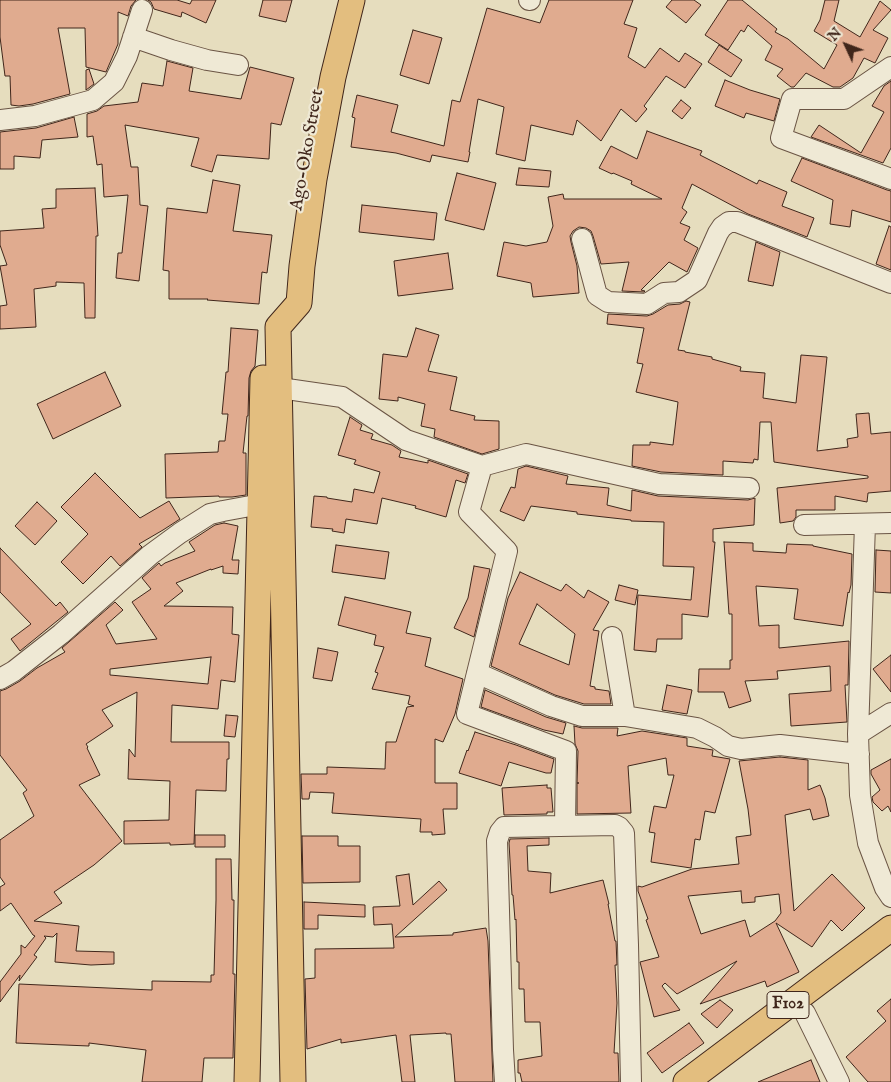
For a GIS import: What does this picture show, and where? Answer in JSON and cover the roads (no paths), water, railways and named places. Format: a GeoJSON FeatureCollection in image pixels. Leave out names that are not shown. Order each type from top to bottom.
{"type":"FeatureCollection","features":[{"type":"Feature","properties":{"kind":"main road","name":"Ago-Oko Street"},"geometry":{"type":"LineString","coordinates":[[293,302],[299,200],[315,107],[339,0]]}},
{"type":"Feature","properties":{"kind":"main road"},"geometry":{"type":"LineString","coordinates":[[247,1082],[261,504],[272,328],[293,302],[302,266],[314,179],[333,78],[352,0]]}},
{"type":"Feature","properties":{"kind":"main road"},"geometry":{"type":"LineString","coordinates":[[272,328],[280,388],[293,1082]]}},
{"type":"Feature","properties":{"kind":"main road","name":"F102"},"geometry":{"type":"LineString","coordinates":[[686,1082],[891,928]]}},
{"type":"Feature","properties":{"kind":"main road","name":"F102"},"geometry":{"type":"LineString","coordinates":[[710,1082],[891,949]]}},
{"type":"Feature","properties":{"kind":"street"},"geometry":{"type":"LineString","coordinates":[[0,120],[35,116],[93,100],[114,82],[127,56],[142,10]]}},
{"type":"Feature","properties":{"kind":"street"},"geometry":{"type":"LineString","coordinates":[[133,37],[207,60],[238,65]]}},
{"type":"Feature","properties":{"kind":"street"},"geometry":{"type":"LineString","coordinates":[[891,66],[844,100],[792,99],[780,138],[891,179]]}},
{"type":"Feature","properties":{"kind":"street"},"geometry":{"type":"LineString","coordinates":[[582,239],[597,295],[608,302],[647,304],[664,293],[679,292],[697,280],[718,233],[729,222],[737,222],[891,283]]}},
{"type":"Feature","properties":{"kind":"street"},"geometry":{"type":"LineString","coordinates":[[280,388],[342,397],[406,440],[482,466],[526,454],[659,484],[749,488]]}},
{"type":"Feature","properties":{"kind":"street"},"geometry":{"type":"LineString","coordinates":[[482,466],[470,512],[508,552],[467,714],[566,751],[565,826]]}},
{"type":"Feature","properties":{"kind":"street"},"geometry":{"type":"LineString","coordinates":[[0,679],[14,672],[55,639],[150,555],[180,533],[210,514],[261,504]]}},
{"type":"Feature","properties":{"kind":"street"},"geometry":{"type":"LineString","coordinates":[[804,525],[891,523]]}},
{"type":"Feature","properties":{"kind":"street"},"geometry":{"type":"LineString","coordinates":[[865,524],[858,734],[860,795],[868,843],[891,897]]}},
{"type":"Feature","properties":{"kind":"street"},"geometry":{"type":"LineString","coordinates":[[612,637],[625,716]]}},
{"type":"Feature","properties":{"kind":"street"},"geometry":{"type":"LineString","coordinates":[[477,673],[551,706],[582,716],[625,716],[697,728],[728,746],[741,749],[780,745],[859,754]]}},
{"type":"Feature","properties":{"kind":"street"},"geometry":{"type":"LineString","coordinates":[[858,734],[891,713]]}},
{"type":"Feature","properties":{"kind":"street"},"geometry":{"type":"LineString","coordinates":[[505,1082],[502,1050],[497,841],[500,832],[504,827],[615,825],[624,833],[631,1082]]}},
{"type":"Feature","properties":{"kind":"street"},"geometry":{"type":"LineString","coordinates":[[804,1013],[839,1082]]}}]}
